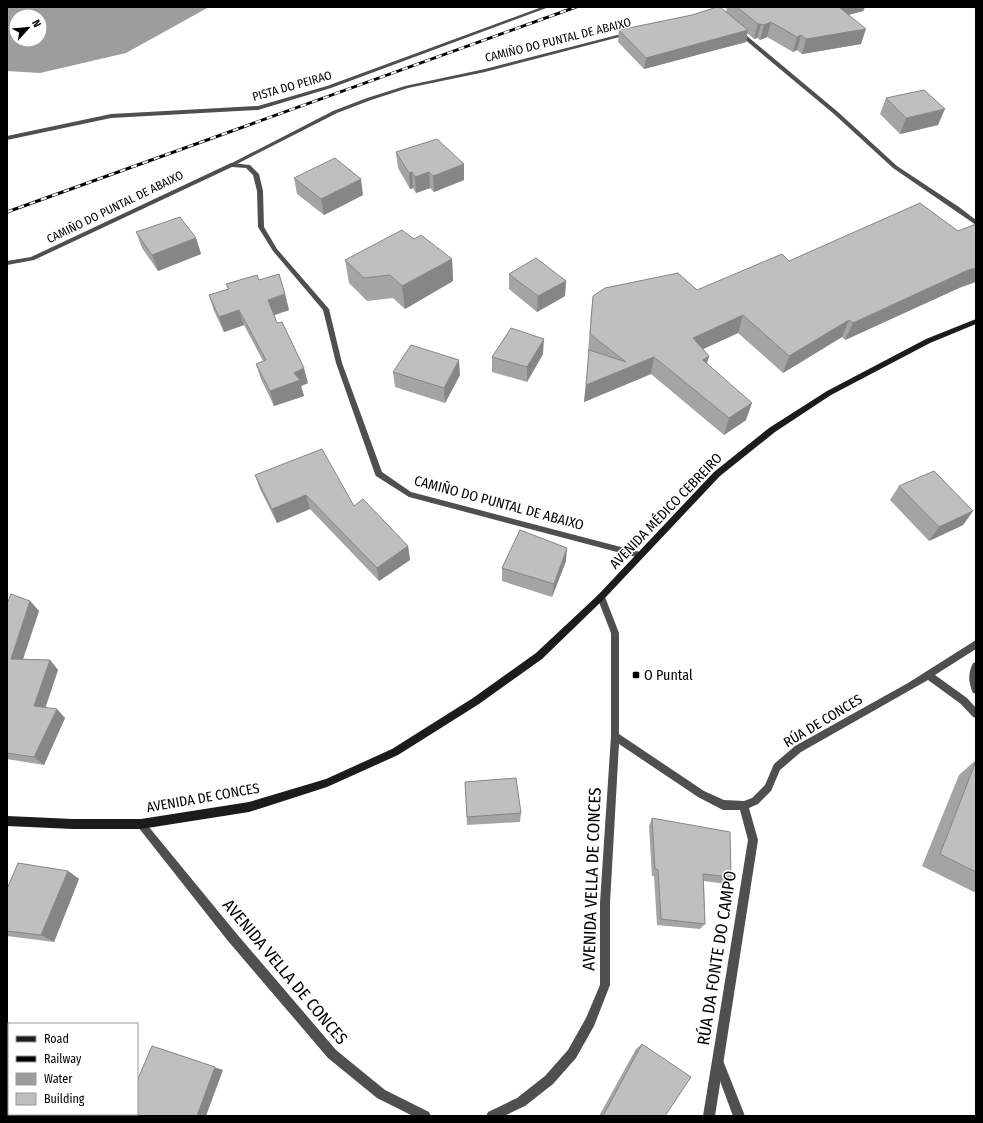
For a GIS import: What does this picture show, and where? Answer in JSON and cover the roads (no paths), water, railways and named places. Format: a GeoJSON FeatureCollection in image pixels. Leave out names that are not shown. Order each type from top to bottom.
{"type":"FeatureCollection","features":[{"type":"Feature","properties":{"kind":"main road","name":"AVENIDA MÉDICO CEBREIRO"},"geometry":{"type":"LineString","coordinates":[[395,752],[476,701],[539,656],[601,597],[717,474],[772,430],[829,393],[928,341],[976,320]]}},
{"type":"Feature","properties":{"kind":"main road","name":"AVENIDA DE CONCES"},"geometry":{"type":"LineString","coordinates":[[7,821],[73,824],[141,824],[249,807],[326,784],[395,752]]}},
{"type":"Feature","properties":{"kind":"street","name":"PISTA DO PEIRAO"},"geometry":{"type":"LineString","coordinates":[[7,138],[111,116],[258,108],[328,87],[546,7]]}},
{"type":"Feature","properties":{"kind":"street"},"geometry":{"type":"LineString","coordinates":[[734,27],[836,113],[895,167],[957,208],[976,223]]}},
{"type":"Feature","properties":{"kind":"street","name":"CAMIÑO DO PUNTAL DE ABAIXO"},"geometry":{"type":"LineString","coordinates":[[7,263],[39,257],[335,112],[368,99],[407,87],[485,70],[632,32]]}},
{"type":"Feature","properties":{"kind":"street","name":"CAMIÑO DO PUNTAL DE ABAIXO"},"geometry":{"type":"LineString","coordinates":[[231,164],[248,166],[256,174],[260,191],[261,227],[275,250],[326,309],[339,363],[379,474],[409,494],[640,555]]}},
{"type":"Feature","properties":{"kind":"street","name":"AVENIDA VELLA DE CONCES"},"geometry":{"type":"LineString","coordinates":[[492,1116],[522,1102],[549,1080],[572,1054],[590,1022],[605,985],[605,903],[615,736],[615,633],[601,597]]}},
{"type":"Feature","properties":{"kind":"street","name":"RÚA DE CONCES"},"geometry":{"type":"LineString","coordinates":[[744,806],[755,801],[768,788],[777,767],[798,749],[928,676],[976,644]]}},
{"type":"Feature","properties":{"kind":"street"},"geometry":{"type":"LineString","coordinates":[[976,666],[973,672],[976,690]]}},
{"type":"Feature","properties":{"kind":"street"},"geometry":{"type":"LineString","coordinates":[[928,676],[964,701],[976,714]]}},
{"type":"Feature","properties":{"kind":"street"},"geometry":{"type":"LineString","coordinates":[[615,736],[701,794],[723,805],[744,806]]}},
{"type":"Feature","properties":{"kind":"street","name":"RÚA DA FONTE DO CAMPO"},"geometry":{"type":"LineString","coordinates":[[709,1116],[753,840],[744,806]]}},
{"type":"Feature","properties":{"kind":"street","name":"AVENIDA VELLA DE CONCES"},"geometry":{"type":"LineString","coordinates":[[141,824],[232,937],[332,1054],[381,1094],[425,1116]]}},
{"type":"Feature","properties":{"kind":"street"},"geometry":{"type":"LineString","coordinates":[[717,1059],[739,1116]]}},
{"type":"Feature","properties":{"kind":"water"},"geometry":{"type":"Polygon","coordinates":[[[7,7],[209,7],[126,53],[40,73],[7,71],[7,7]]]}},
{"type":"Feature","properties":{"kind":"railway"},"geometry":{"type":"LineString","coordinates":[[7,212],[576,7]]}},
{"type":"Feature","properties":{"kind":"place","name":"O Puntal"},"geometry":{"type":"Point","coordinates":[636,675]}}]}
